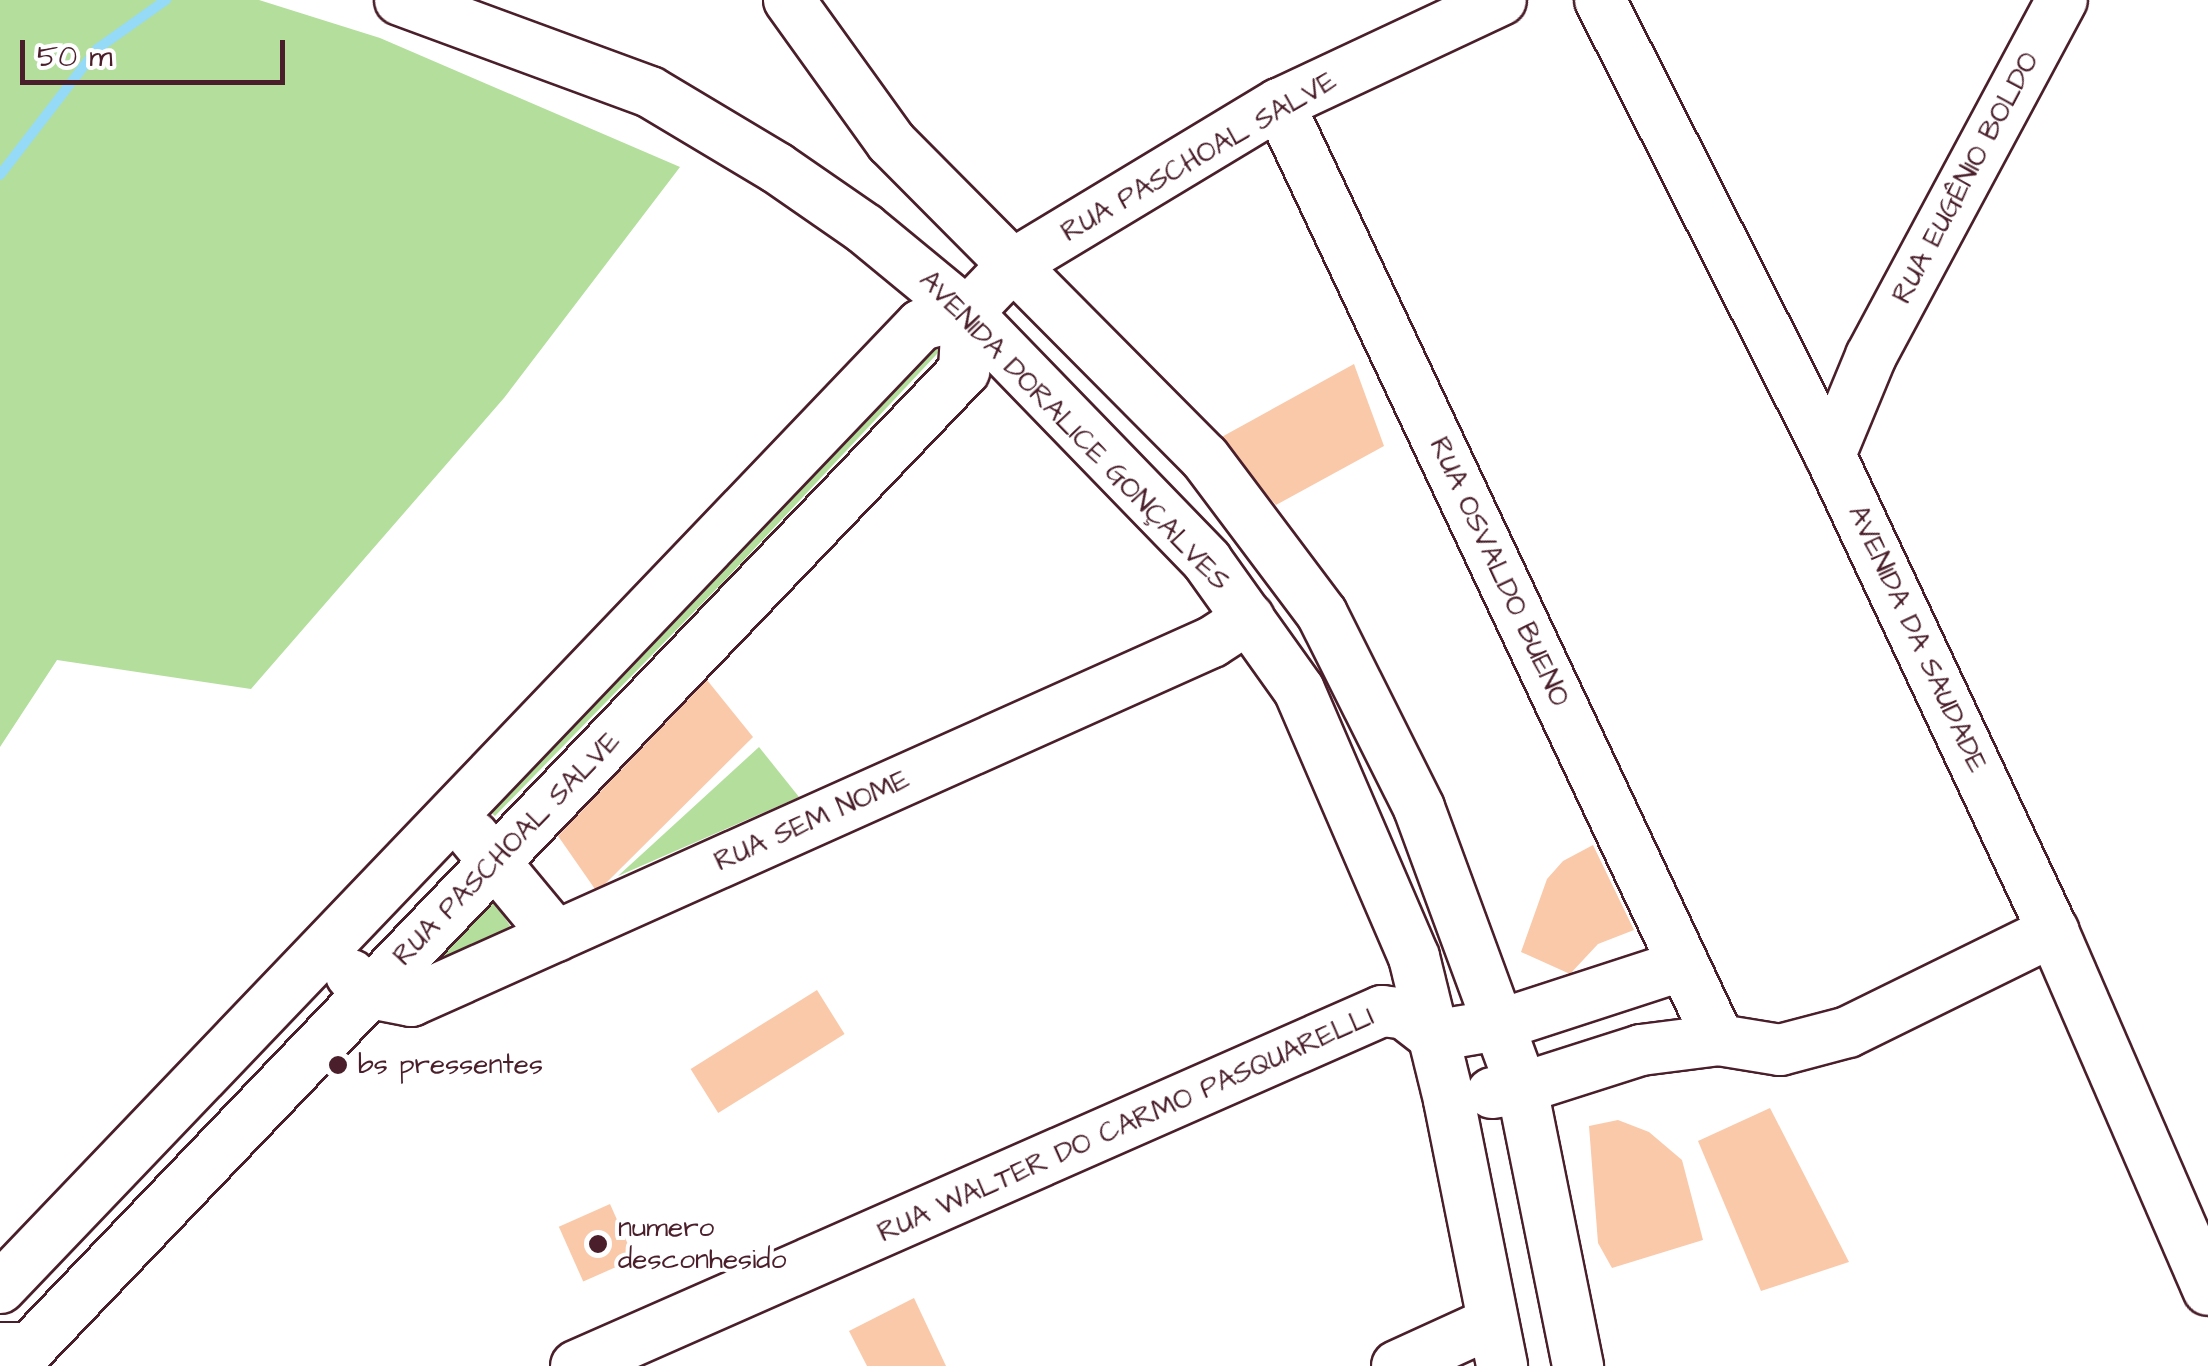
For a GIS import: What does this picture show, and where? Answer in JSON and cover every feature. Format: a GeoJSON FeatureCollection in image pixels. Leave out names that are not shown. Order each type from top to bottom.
{"type":"FeatureCollection","features":[{"type":"Feature","properties":{"kind":"street","name":"AVENIDA DORALICE GONÇALVES"},"geometry":{"type":"LineString","coordinates":[[400,0],[650,92],[778,168],[865,229],[967,313],[1207,562],[1299,690],[1414,957],[1448,1100],[1497,1344]]}},
{"type":"Feature","properties":{"kind":"street","name":"RUA PASCHOAL SALVE"},"geometry":{"type":"LineString","coordinates":[[0,1348],[30,1348],[964,371],[967,313],[1015,263],[1279,104],[1501,0]]}},
{"type":"Feature","properties":{"kind":"street","name":"AVENIDA DA SAUDADE"},"geometry":{"type":"LineString","coordinates":[[1600,0],[1830,455],[2053,930],[2208,1290]]}},
{"type":"Feature","properties":{"kind":"street","name":"RUA EUGÊNIO BOLDO"},"geometry":{"type":"LineString","coordinates":[[1830,455],[1871,356],[2062,0]]}},
{"type":"Feature","properties":{"kind":"street"},"geometry":{"type":"LineString","coordinates":[[797,12],[891,142],[1205,458],[1322,614],[1419,808],[1522,1088],[1578,1366]]}},
{"type":"Feature","properties":{"kind":"street","name":"RUA OSVALDO BUENO"},"geometry":{"type":"LineString","coordinates":[[1279,104],[1719,1040]]}},
{"type":"Feature","properties":{"kind":"street"},"geometry":{"type":"LineString","coordinates":[[0,1288],[921,325],[967,313]]}},
{"type":"Feature","properties":{"kind":"street"},"geometry":{"type":"LineString","coordinates":[[1784,362],[1871,356]]}},
{"type":"Feature","properties":{"kind":"street","name":"RUA SEM NOME"},"geometry":{"type":"LineString","coordinates":[[370,993],[411,1001],[1212,642],[1248,618]]}},
{"type":"Feature","properties":{"kind":"street"},"geometry":{"type":"LineString","coordinates":[[454,812],[556,936]]}},
{"type":"Feature","properties":{"kind":"street"},"geometry":{"type":"LineString","coordinates":[[1448,1100],[1522,1088],[1641,1050],[1719,1040],[1780,1050],[1848,1032],[2053,930]]}},
{"type":"Feature","properties":{"kind":"street"},"geometry":{"type":"LineString","coordinates":[[325,948],[370,993]]}},
{"type":"Feature","properties":{"kind":"street"},"geometry":{"type":"LineString","coordinates":[[1433,1036],[1499,1025],[1684,965]]}},
{"type":"Feature","properties":{"kind":"street","name":"RUA WALTER DO CARMO PASQUARELLI"},"geometry":{"type":"LineString","coordinates":[[576,1366],[1382,1011],[1405,1014],[1433,1036]]}},
{"type":"Feature","properties":{"kind":"street"},"geometry":{"type":"LineString","coordinates":[[1397,1366],[1497,1344]]}},
{"type":"Feature","properties":{"kind":"green space"},"geometry":{"type":"Polygon","coordinates":[[[0,0],[259,0],[380,38],[680,167],[504,398],[251,689],[57,660],[0,747],[0,0]]]}},
{"type":"Feature","properties":{"kind":"green space"},"geometry":{"type":"Polygon","coordinates":[[[944,332],[951,339],[726,579],[495,816],[483,806],[944,332]]]}},
{"type":"Feature","properties":{"kind":"green space"},"geometry":{"type":"Polygon","coordinates":[[[759,747],[799,797],[618,876],[759,747]]]}},
{"type":"Feature","properties":{"kind":"green space"},"geometry":{"type":"Polygon","coordinates":[[[487,890],[516,935],[407,988],[487,890]]]}},
{"type":"Feature","properties":{"kind":"building"},"geometry":{"type":"Polygon","coordinates":[[[1354,364],[1384,446],[1276,505],[1218,439],[1354,364]]]}},
{"type":"Feature","properties":{"kind":"building"},"geometry":{"type":"Polygon","coordinates":[[[707,680],[753,737],[597,892],[558,836],[707,680]]]}},
{"type":"Feature","properties":{"kind":"building"},"geometry":{"type":"Polygon","coordinates":[[[1593,845],[1634,930],[1598,944],[1570,974],[1521,952],[1547,879],[1563,861],[1593,845]]]}},
{"type":"Feature","properties":{"kind":"building"},"geometry":{"type":"Polygon","coordinates":[[[817,990],[845,1034],[718,1113],[691,1069],[817,990]]]}},
{"type":"Feature","properties":{"kind":"building"},"geometry":{"type":"Polygon","coordinates":[[[1770,1108],[1849,1262],[1761,1291],[1698,1141],[1770,1108]]]}},
{"type":"Feature","properties":{"kind":"building"},"geometry":{"type":"Polygon","coordinates":[[[1618,1120],[1649,1132],[1682,1160],[1703,1240],[1612,1268],[1598,1243],[1589,1126],[1618,1120]]]}},
{"type":"Feature","properties":{"kind":"building","name":"numero desconhesido"},"geometry":{"type":"Polygon","coordinates":[[[610,1204],[634,1259],[583,1282],[559,1227],[610,1204]]]}},
{"type":"Feature","properties":{"kind":"building"},"geometry":{"type":"Polygon","coordinates":[[[914,1298],[946,1366],[867,1366],[849,1331],[914,1298]]]}},
{"type":"Feature","properties":{"kind":"waterway"},"geometry":{"type":"LineString","coordinates":[[0,175],[97,49],[166,0]]}},
{"type":"Feature","properties":{"kind":"place","name":"bs pressentes"},"geometry":{"type":"Point","coordinates":[338,1065]}},
{"type":"Feature","properties":{"kind":"place","name":"numero desconhesido"},"geometry":{"type":"Point","coordinates":[598,1244]}}]}
